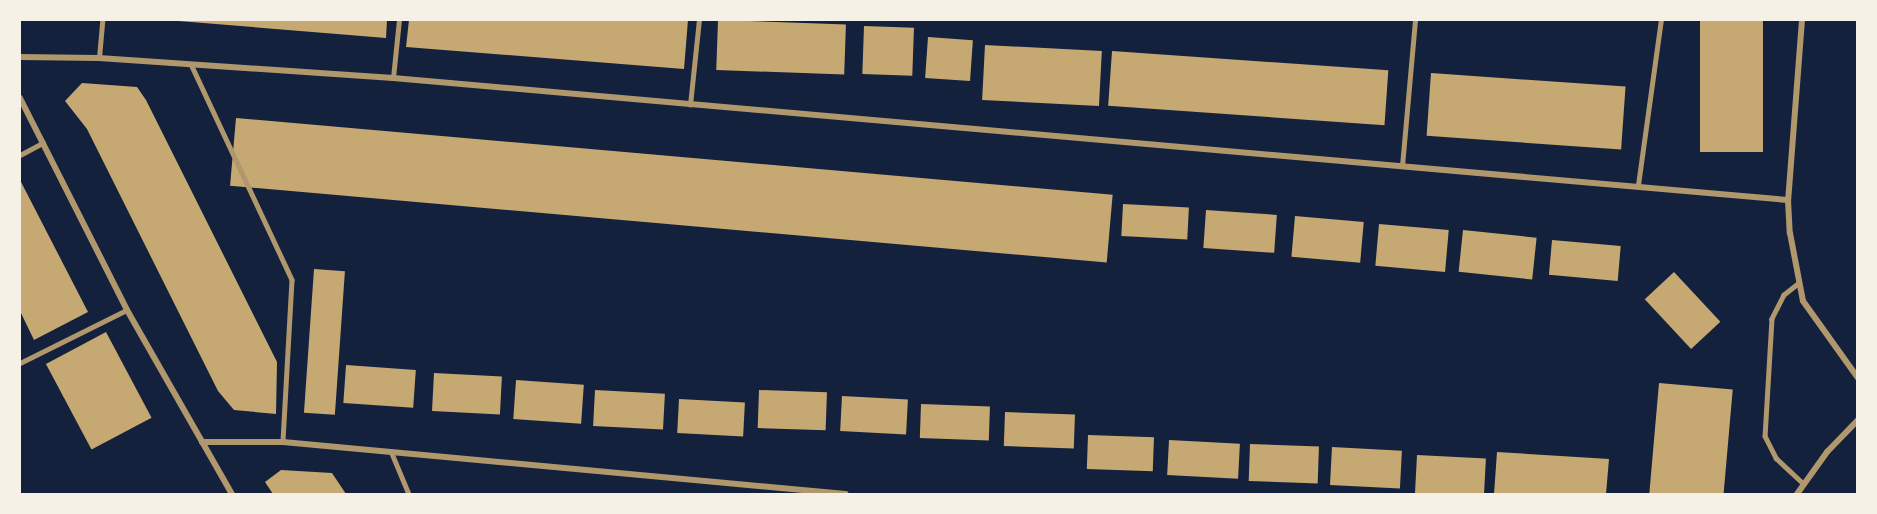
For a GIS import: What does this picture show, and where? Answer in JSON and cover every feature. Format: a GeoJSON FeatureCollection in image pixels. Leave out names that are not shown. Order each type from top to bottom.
{"type":"FeatureCollection","features":[{"type":"Feature","properties":{"kind":"street"},"geometry":{"type":"LineString","coordinates":[[1802,20],[1788,200],[1798,284],[1803,301],[1857,378]]}},
{"type":"Feature","properties":{"kind":"street"},"geometry":{"type":"LineString","coordinates":[[20,57],[99,58],[393,78],[1402,166],[1638,184],[1788,200]]}},
{"type":"Feature","properties":{"kind":"street"},"geometry":{"type":"LineString","coordinates":[[20,98],[127,310],[232,495]]}},
{"type":"Feature","properties":{"kind":"street"},"geometry":{"type":"LineString","coordinates":[[1797,495],[1803,483],[1857,420]]}},
{"type":"Feature","properties":{"kind":"street"},"geometry":{"type":"LineString","coordinates":[[202,442],[283,442],[846,495]]}},
{"type":"Feature","properties":{"kind":"lane"},"geometry":{"type":"LineString","coordinates":[[99,58],[102,20]]}},
{"type":"Feature","properties":{"kind":"lane"},"geometry":{"type":"LineString","coordinates":[[393,78],[399,20]]}},
{"type":"Feature","properties":{"kind":"lane"},"geometry":{"type":"LineString","coordinates":[[690,105],[699,20]]}},
{"type":"Feature","properties":{"kind":"lane"},"geometry":{"type":"LineString","coordinates":[[1402,166],[1415,20]]}},
{"type":"Feature","properties":{"kind":"lane"},"geometry":{"type":"LineString","coordinates":[[1638,184],[1661,20]]}},
{"type":"Feature","properties":{"kind":"lane"},"geometry":{"type":"LineString","coordinates":[[190,64],[292,280],[283,442]]}},
{"type":"Feature","properties":{"kind":"lane"},"geometry":{"type":"LineString","coordinates":[[20,155],[43,143]]}},
{"type":"Feature","properties":{"kind":"lane"},"geometry":{"type":"LineString","coordinates":[[1798,284],[1784,295],[1772,319],[1765,436],[1776,458],[1803,483]]}},
{"type":"Feature","properties":{"kind":"lane"},"geometry":{"type":"LineString","coordinates":[[20,363],[127,310]]}},
{"type":"Feature","properties":{"kind":"lane"},"geometry":{"type":"LineString","coordinates":[[392,451],[409,495]]}},
{"type":"Feature","properties":{"kind":"building"},"geometry":{"type":"Polygon","coordinates":[[[166,20],[387,20],[386,38],[166,20]]]}},
{"type":"Feature","properties":{"kind":"building"},"geometry":{"type":"Polygon","coordinates":[[[409,20],[688,20],[684,69],[406,47],[409,20]]]}},
{"type":"Feature","properties":{"kind":"building"},"geometry":{"type":"Polygon","coordinates":[[[718,20],[846,24],[844,74],[716,70],[718,20]]]}},
{"type":"Feature","properties":{"kind":"building"},"geometry":{"type":"Polygon","coordinates":[[[1700,20],[1763,20],[1763,152],[1700,152],[1700,20]]]}},
{"type":"Feature","properties":{"kind":"building"},"geometry":{"type":"Polygon","coordinates":[[[864,26],[914,28],[912,76],[862,74],[864,26]]]}},
{"type":"Feature","properties":{"kind":"building"},"geometry":{"type":"Polygon","coordinates":[[[928,37],[973,40],[970,81],[925,78],[928,37]]]}},
{"type":"Feature","properties":{"kind":"building"},"geometry":{"type":"Polygon","coordinates":[[[985,45],[1102,51],[1099,106],[982,100],[985,45]]]}},
{"type":"Feature","properties":{"kind":"building"},"geometry":{"type":"Polygon","coordinates":[[[1112,51],[1388,70],[1384,125],[1108,106],[1112,51]]]}},
{"type":"Feature","properties":{"kind":"building"},"geometry":{"type":"Polygon","coordinates":[[[1431,73],[1626,87],[1621,149],[1427,136],[1431,73]]]}},
{"type":"Feature","properties":{"kind":"building"},"geometry":{"type":"Polygon","coordinates":[[[82,83],[137,87],[146,100],[277,362],[276,414],[234,410],[218,391],[87,129],[65,101],[82,83]]]}},
{"type":"Feature","properties":{"kind":"building"},"geometry":{"type":"Polygon","coordinates":[[[236,118],[1113,195],[1107,262],[230,186],[236,118]]]}},
{"type":"Feature","properties":{"kind":"building"},"geometry":{"type":"Polygon","coordinates":[[[20,180],[88,312],[34,340],[20,311],[20,180]]]}},
{"type":"Feature","properties":{"kind":"building"},"geometry":{"type":"Polygon","coordinates":[[[1123,204],[1189,207],[1187,239],[1121,236],[1123,204]]]}},
{"type":"Feature","properties":{"kind":"building"},"geometry":{"type":"Polygon","coordinates":[[[1206,210],[1277,215],[1274,253],[1203,248],[1206,210]]]}},
{"type":"Feature","properties":{"kind":"building"},"geometry":{"type":"Polygon","coordinates":[[[1295,216],[1364,222],[1360,263],[1291,257],[1295,216]]]}},
{"type":"Feature","properties":{"kind":"building"},"geometry":{"type":"Polygon","coordinates":[[[1379,224],[1449,230],[1445,272],[1375,266],[1379,224]]]}},
{"type":"Feature","properties":{"kind":"building"},"geometry":{"type":"Polygon","coordinates":[[[1463,230],[1537,238],[1532,280],[1459,272],[1463,230]]]}},
{"type":"Feature","properties":{"kind":"building"},"geometry":{"type":"Polygon","coordinates":[[[1552,240],[1621,246],[1618,281],[1549,275],[1552,240]]]}},
{"type":"Feature","properties":{"kind":"building"},"geometry":{"type":"Polygon","coordinates":[[[314,269],[345,271],[335,415],[304,413],[314,269]]]}},
{"type":"Feature","properties":{"kind":"building"},"geometry":{"type":"Polygon","coordinates":[[[1674,272],[1720,322],[1691,349],[1645,299],[1674,272]]]}},
{"type":"Feature","properties":{"kind":"building"},"geometry":{"type":"Polygon","coordinates":[[[106,332],[152,418],[91,450],[46,364],[106,332]]]}},
{"type":"Feature","properties":{"kind":"building"},"geometry":{"type":"Polygon","coordinates":[[[346,365],[416,370],[413,408],[343,403],[346,365]]]}},
{"type":"Feature","properties":{"kind":"building"},"geometry":{"type":"Polygon","coordinates":[[[434,373],[502,377],[500,415],[432,411],[434,373]]]}},
{"type":"Feature","properties":{"kind":"building"},"geometry":{"type":"Polygon","coordinates":[[[516,380],[584,385],[581,424],[513,419],[516,380]]]}},
{"type":"Feature","properties":{"kind":"building"},"geometry":{"type":"Polygon","coordinates":[[[1659,383],[1733,389],[1724,494],[1649,494],[1659,383]]]}},
{"type":"Feature","properties":{"kind":"building"},"geometry":{"type":"Polygon","coordinates":[[[595,390],[665,394],[663,430],[593,426],[595,390]]]}},
{"type":"Feature","properties":{"kind":"building"},"geometry":{"type":"Polygon","coordinates":[[[759,390],[827,392],[826,430],[758,428],[759,390]]]}},
{"type":"Feature","properties":{"kind":"building"},"geometry":{"type":"Polygon","coordinates":[[[842,396],[908,399],[906,434],[840,431],[842,396]]]}},
{"type":"Feature","properties":{"kind":"building"},"geometry":{"type":"Polygon","coordinates":[[[679,399],[745,402],[743,436],[677,433],[679,399]]]}},
{"type":"Feature","properties":{"kind":"building"},"geometry":{"type":"Polygon","coordinates":[[[921,404],[990,406],[989,440],[920,438],[921,404]]]}},
{"type":"Feature","properties":{"kind":"building"},"geometry":{"type":"Polygon","coordinates":[[[1005,412],[1075,414],[1074,448],[1004,446],[1005,412]]]}},
{"type":"Feature","properties":{"kind":"building"},"geometry":{"type":"Polygon","coordinates":[[[1088,435],[1154,437],[1153,471],[1087,469],[1088,435]]]}},
{"type":"Feature","properties":{"kind":"building"},"geometry":{"type":"Polygon","coordinates":[[[1169,440],[1240,444],[1238,479],[1167,475],[1169,440]]]}},
{"type":"Feature","properties":{"kind":"building"},"geometry":{"type":"Polygon","coordinates":[[[1250,444],[1319,446],[1318,483],[1249,481],[1250,444]]]}},
{"type":"Feature","properties":{"kind":"building"},"geometry":{"type":"Polygon","coordinates":[[[1332,447],[1402,451],[1400,489],[1330,485],[1332,447]]]}},
{"type":"Feature","properties":{"kind":"building"},"geometry":{"type":"Polygon","coordinates":[[[1497,452],[1609,459],[1606,494],[1494,494],[1497,452]]]}},
{"type":"Feature","properties":{"kind":"building"},"geometry":{"type":"Polygon","coordinates":[[[1417,455],[1486,459],[1484,494],[1415,493],[1417,455]]]}},
{"type":"Feature","properties":{"kind":"building"},"geometry":{"type":"Polygon","coordinates":[[[281,470],[332,473],[346,494],[273,494],[265,482],[281,470]]]}}]}
